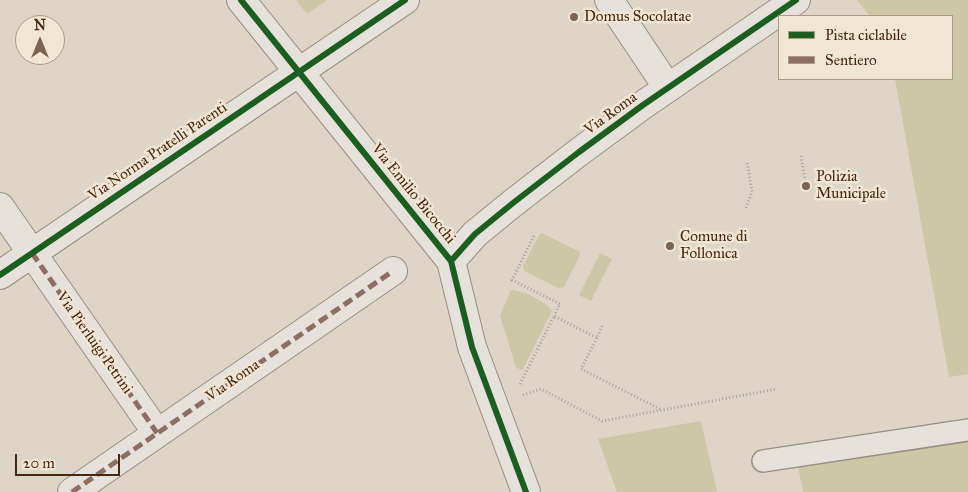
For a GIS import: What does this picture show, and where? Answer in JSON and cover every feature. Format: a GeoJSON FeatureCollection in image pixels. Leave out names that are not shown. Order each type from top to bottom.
{"type":"FeatureCollection","features":[{"type":"Feature","properties":{"kind":"street","name":"Via Emilio Bicocchi"},"geometry":{"type":"LineString","coordinates":[[241,0],[451,261],[472,347],[526,492]]}},
{"type":"Feature","properties":{"kind":"street","name":"Via Norma Pratelli Parenti"},"geometry":{"type":"LineString","coordinates":[[0,275],[405,0]]}},
{"type":"Feature","properties":{"kind":"street"},"geometry":{"type":"LineString","coordinates":[[609,0],[668,88]]}},
{"type":"Feature","properties":{"kind":"street","name":"Via Roma"},"geometry":{"type":"LineString","coordinates":[[451,261],[475,234],[513,203],[668,88],[796,0]]}},
{"type":"Feature","properties":{"kind":"street","name":"Via Pierluigi Petrini"},"geometry":{"type":"LineString","coordinates":[[0,207],[157,433]]}},
{"type":"Feature","properties":{"kind":"street","name":"Via Roma"},"geometry":{"type":"LineString","coordinates":[[72,492],[393,271]]}},
{"type":"Feature","properties":{"kind":"lane"},"geometry":{"type":"LineString","coordinates":[[763,461],[968,430]]}},
{"type":"Feature","properties":{"kind":"path"},"geometry":{"type":"LineString","coordinates":[[801,156],[806,186]]}},
{"type":"Feature","properties":{"kind":"path"},"geometry":{"type":"LineString","coordinates":[[746,208],[752,192],[747,160]]}},
{"type":"Feature","properties":{"kind":"path"},"geometry":{"type":"LineString","coordinates":[[518,386],[560,304],[512,280],[534,236]]}},
{"type":"Feature","properties":{"kind":"path"},"geometry":{"type":"LineString","coordinates":[[554,316],[597,338]]}},
{"type":"Feature","properties":{"kind":"path"},"geometry":{"type":"LineString","coordinates":[[604,324],[581,368],[663,410]]}},
{"type":"Feature","properties":{"kind":"path"},"geometry":{"type":"LineString","coordinates":[[516,398],[541,389],[602,421],[777,389]]}},
{"type":"Feature","properties":{"kind":"shaded area"},"geometry":{"type":"Polygon","coordinates":[[[296,0],[327,0],[307,14],[296,0]]]}},
{"type":"Feature","properties":{"kind":"shaded area"},"geometry":{"type":"Polygon","coordinates":[[[857,0],[968,0],[968,374],[949,377],[895,80],[953,80],[953,15],[869,15],[857,0]]]}},
{"type":"Feature","properties":{"kind":"shaded area"},"geometry":{"type":"Polygon","coordinates":[[[542,233],[580,252],[564,287],[558,288],[524,271],[523,266],[539,235],[542,233]]]}},
{"type":"Feature","properties":{"kind":"shaded area"},"geometry":{"type":"Polygon","coordinates":[[[600,253],[612,259],[591,301],[579,295],[600,253]]]}},
{"type":"Feature","properties":{"kind":"shaded area"},"geometry":{"type":"Polygon","coordinates":[[[511,290],[534,297],[546,304],[552,311],[521,370],[516,367],[500,316],[511,290]]]}},
{"type":"Feature","properties":{"kind":"shaded area"},"geometry":{"type":"Polygon","coordinates":[[[701,421],[717,492],[617,492],[598,439],[701,421]]]}},
{"type":"Feature","properties":{"kind":"shaded area"},"geometry":{"type":"Polygon","coordinates":[[[968,440],[968,492],[803,492],[798,466],[968,440]]]}},
{"type":"Feature","properties":{"kind":"marked path"},"geometry":{"type":"LineString","coordinates":[[32,253],[157,433]]}},
{"type":"Feature","properties":{"kind":"marked path"},"geometry":{"type":"LineString","coordinates":[[72,492],[393,271]]}},
{"type":"Feature","properties":{"kind":"cycle path"},"geometry":{"type":"LineString","coordinates":[[241,0],[451,261],[472,347],[526,492]]}},
{"type":"Feature","properties":{"kind":"cycle path"},"geometry":{"type":"LineString","coordinates":[[0,275],[405,0]]}},
{"type":"Feature","properties":{"kind":"cycle path"},"geometry":{"type":"LineString","coordinates":[[451,261],[475,234],[579,152],[643,105],[796,0]]}},
{"type":"Feature","properties":{"kind":"place","name":"Domus Socolatae"},"geometry":{"type":"Point","coordinates":[574,17]}},
{"type":"Feature","properties":{"kind":"place","name":"Polizia Municipale"},"geometry":{"type":"Point","coordinates":[806,186]}},
{"type":"Feature","properties":{"kind":"place","name":"Comune di Follonica"},"geometry":{"type":"Point","coordinates":[670,246]}}]}
